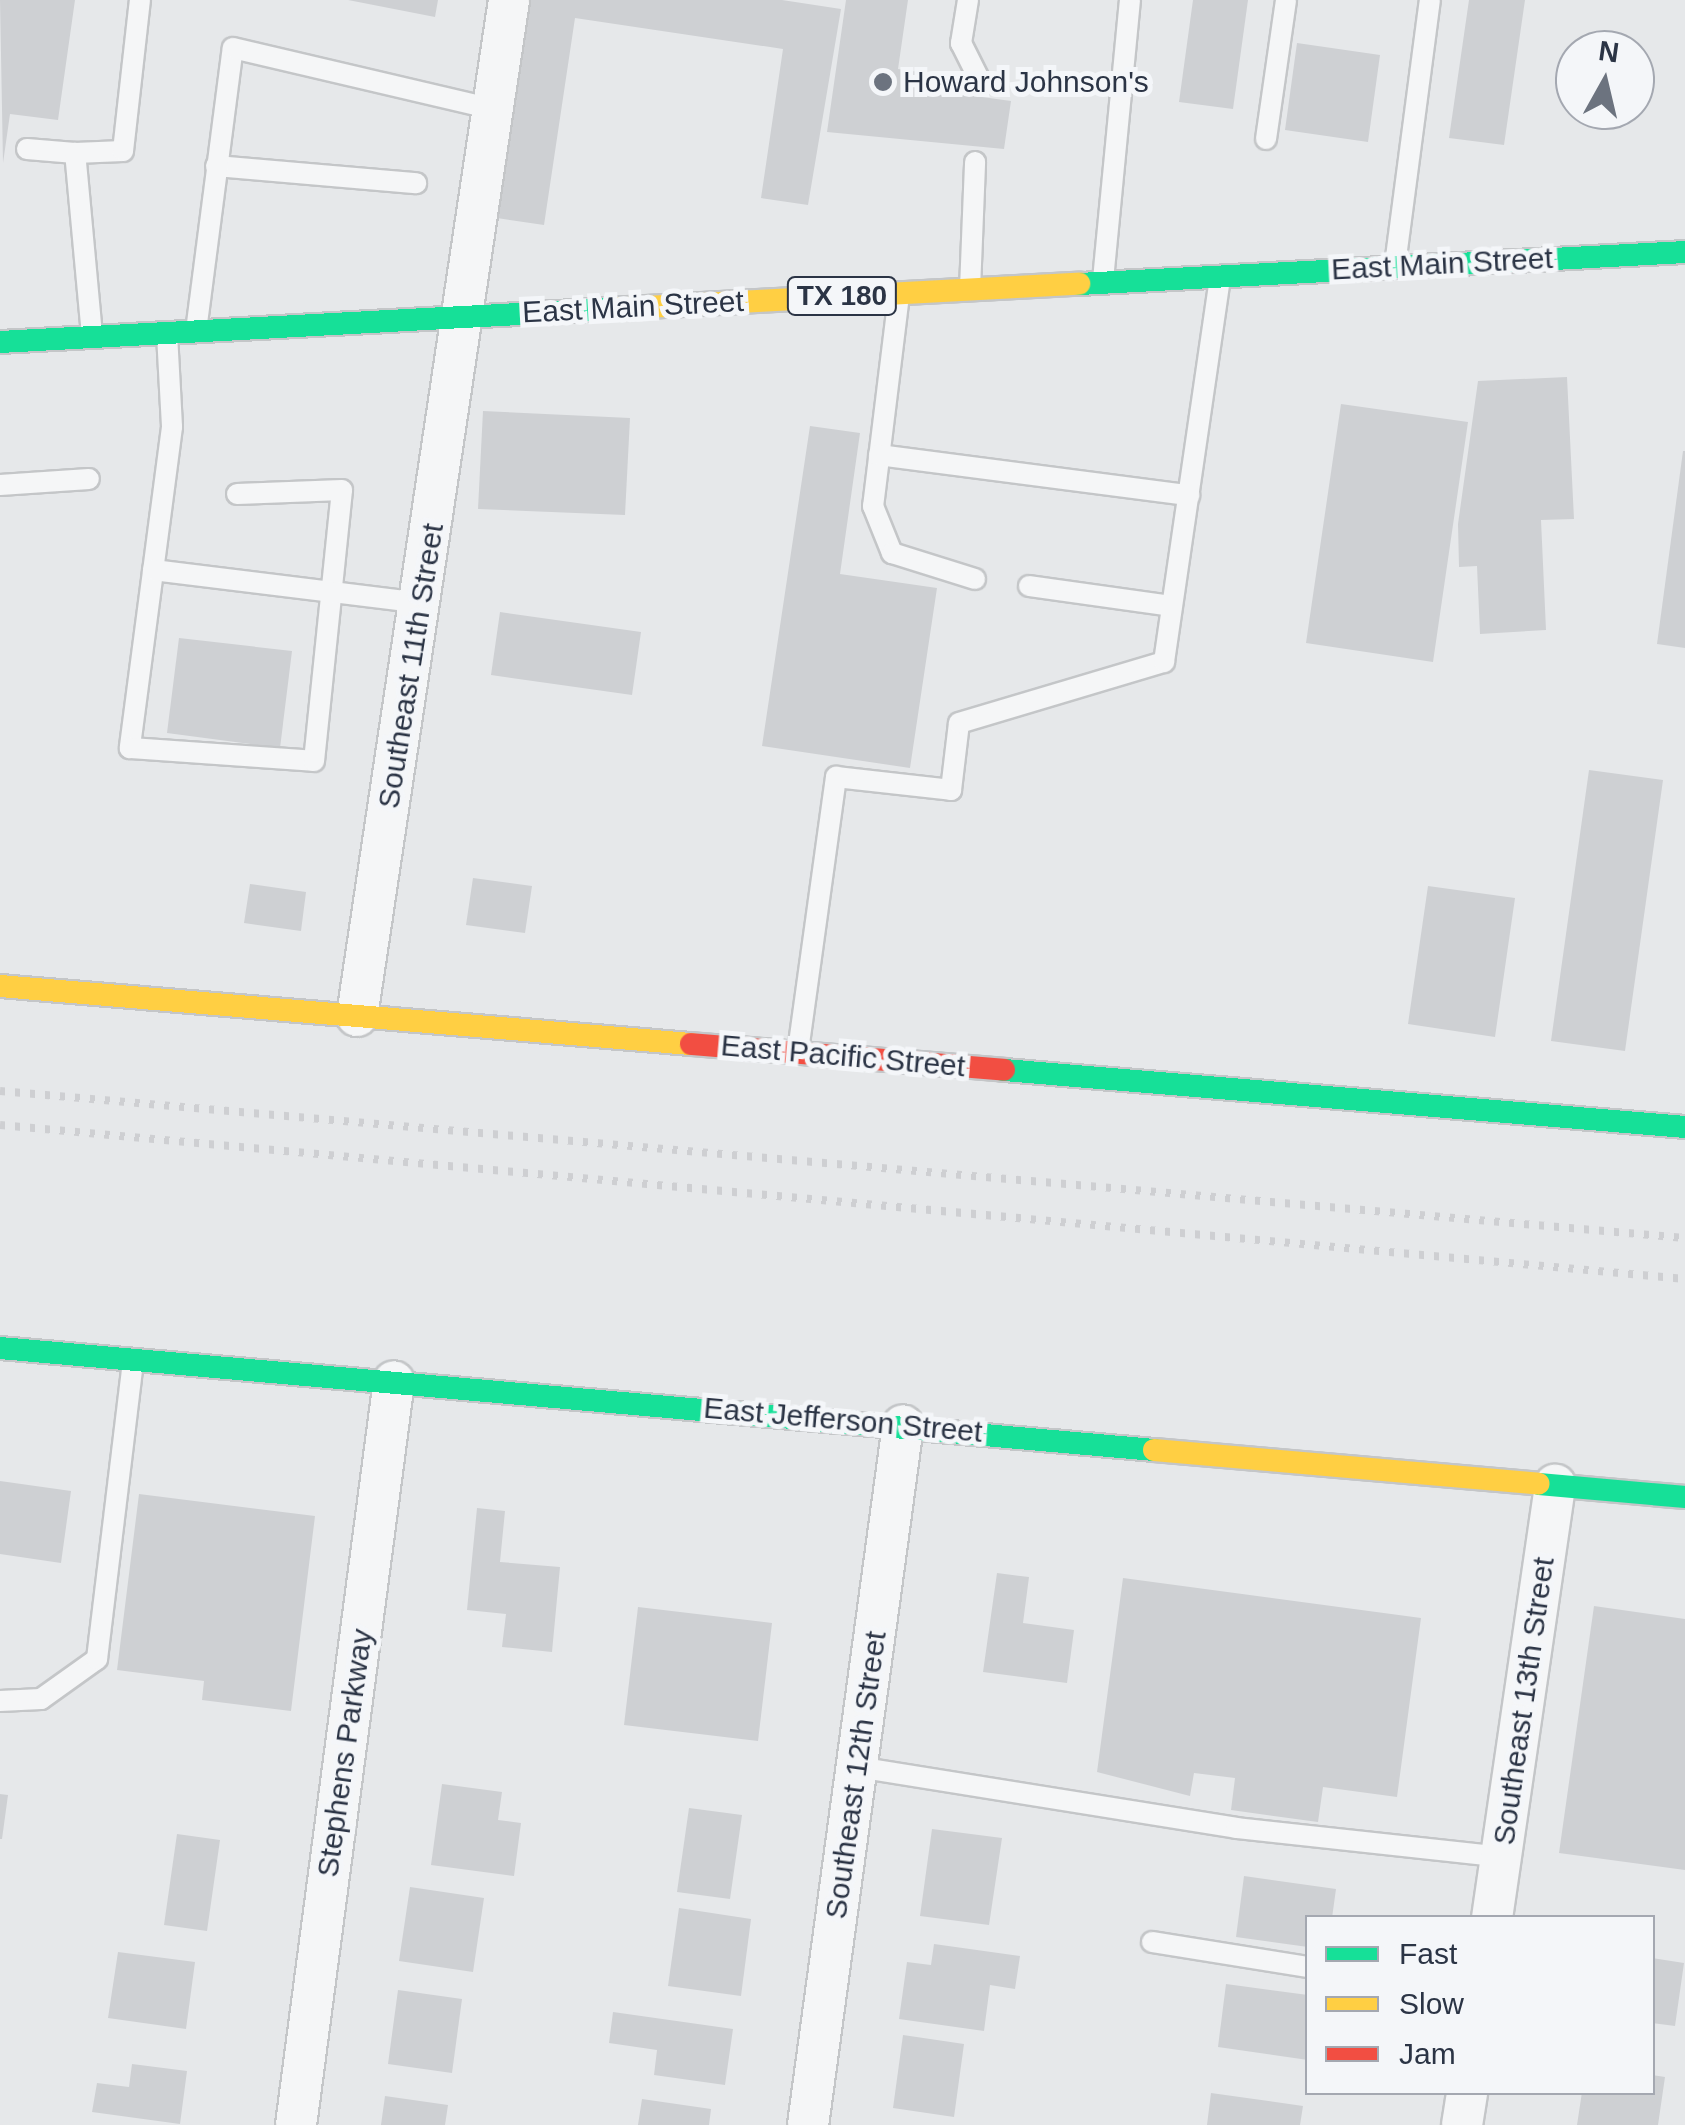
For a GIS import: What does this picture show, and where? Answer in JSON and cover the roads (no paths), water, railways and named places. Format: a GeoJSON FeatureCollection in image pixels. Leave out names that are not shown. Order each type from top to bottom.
{"type":"FeatureCollection","features":[{"type":"Feature","properties":{"kind":"main road","name":"East Main Street"},"geometry":{"type":"LineString","coordinates":[[0,342],[1685,252]]}},
{"type":"Feature","properties":{"kind":"main road","name":"East Pacific Street"},"geometry":{"type":"LineString","coordinates":[[0,986],[1685,1127]]}},
{"type":"Feature","properties":{"kind":"main road","name":"East Jefferson Street"},"geometry":{"type":"LineString","coordinates":[[0,1348],[1685,1497]]}},
{"type":"Feature","properties":{"kind":"street","name":"Southeast 11th Street"},"geometry":{"type":"LineString","coordinates":[[358,1016],[509,0]]}},
{"type":"Feature","properties":{"kind":"street","name":"Stephens Parkway"},"geometry":{"type":"LineString","coordinates":[[296,2125],[394,1382]]}},
{"type":"Feature","properties":{"kind":"street","name":"Southeast 12th Street"},"geometry":{"type":"LineString","coordinates":[[808,2125],[903,1425]]}},
{"type":"Feature","properties":{"kind":"street","name":"Southeast 13th Street"},"geometry":{"type":"LineString","coordinates":[[1492,1915],[1555,1485]]}},
{"type":"Feature","properties":{"kind":"street"},"geometry":{"type":"LineString","coordinates":[[1462,2125],[1466,2095]]}},
{"type":"Feature","properties":{"kind":"lane"},"geometry":{"type":"LineString","coordinates":[[27,149],[75,153],[124,151],[140,0]]}},
{"type":"Feature","properties":{"kind":"lane"},"geometry":{"type":"LineString","coordinates":[[968,0],[961,43],[982,86]]}},
{"type":"Feature","properties":{"kind":"lane"},"geometry":{"type":"LineString","coordinates":[[1102,282],[1130,0]]}},
{"type":"Feature","properties":{"kind":"lane"},"geometry":{"type":"LineString","coordinates":[[1266,139],[1286,0]]}},
{"type":"Feature","properties":{"kind":"lane"},"geometry":{"type":"LineString","coordinates":[[1394,267],[1430,0]]}},
{"type":"Feature","properties":{"kind":"lane"},"geometry":{"type":"LineString","coordinates":[[196,331],[232,48],[494,109]]}},
{"type":"Feature","properties":{"kind":"lane"},"geometry":{"type":"LineString","coordinates":[[75,153],[92,337]]}},
{"type":"Feature","properties":{"kind":"lane"},"geometry":{"type":"LineString","coordinates":[[970,289],[975,162]]}},
{"type":"Feature","properties":{"kind":"lane"},"geometry":{"type":"LineString","coordinates":[[216,166],[416,182]]}},
{"type":"Feature","properties":{"kind":"lane"},"geometry":{"type":"LineString","coordinates":[[798,1053],[836,776],[951,790],[960,723],[1164,662],[1220,276]]}},
{"type":"Feature","properties":{"kind":"lane"},"geometry":{"type":"LineString","coordinates":[[899,292],[873,506],[892,553],[975,579]]}},
{"type":"Feature","properties":{"kind":"lane"},"geometry":{"type":"LineString","coordinates":[[167,332],[172,427],[130,748],[314,760],[342,490],[237,494]]}},
{"type":"Feature","properties":{"kind":"lane"},"geometry":{"type":"LineString","coordinates":[[879,455],[1189,495]]}},
{"type":"Feature","properties":{"kind":"lane"},"geometry":{"type":"LineString","coordinates":[[0,485],[88,480]]}},
{"type":"Feature","properties":{"kind":"lane"},"geometry":{"type":"LineString","coordinates":[[153,570],[421,603]]}},
{"type":"Feature","properties":{"kind":"lane"},"geometry":{"type":"LineString","coordinates":[[1029,586],[1172,606]]}},
{"type":"Feature","properties":{"kind":"lane"},"geometry":{"type":"LineString","coordinates":[[0,1702],[41,1699],[98,1659],[133,1359]]}},
{"type":"Feature","properties":{"kind":"lane"},"geometry":{"type":"LineString","coordinates":[[857,1767],[1236,1828],[1501,1857]]}},
{"type":"Feature","properties":{"kind":"lane"},"geometry":{"type":"LineString","coordinates":[[1152,1942],[1305,1967]]}},
{"type":"Feature","properties":{"kind":"railway"},"geometry":{"type":"LineString","coordinates":[[0,1091],[1685,1238]]}},
{"type":"Feature","properties":{"kind":"railway"},"geometry":{"type":"LineString","coordinates":[[0,1125],[1685,1279]]}},
{"type":"Feature","properties":{"kind":"place","name":"Howard Johnson's"},"geometry":{"type":"Point","coordinates":[883,82]}}]}
